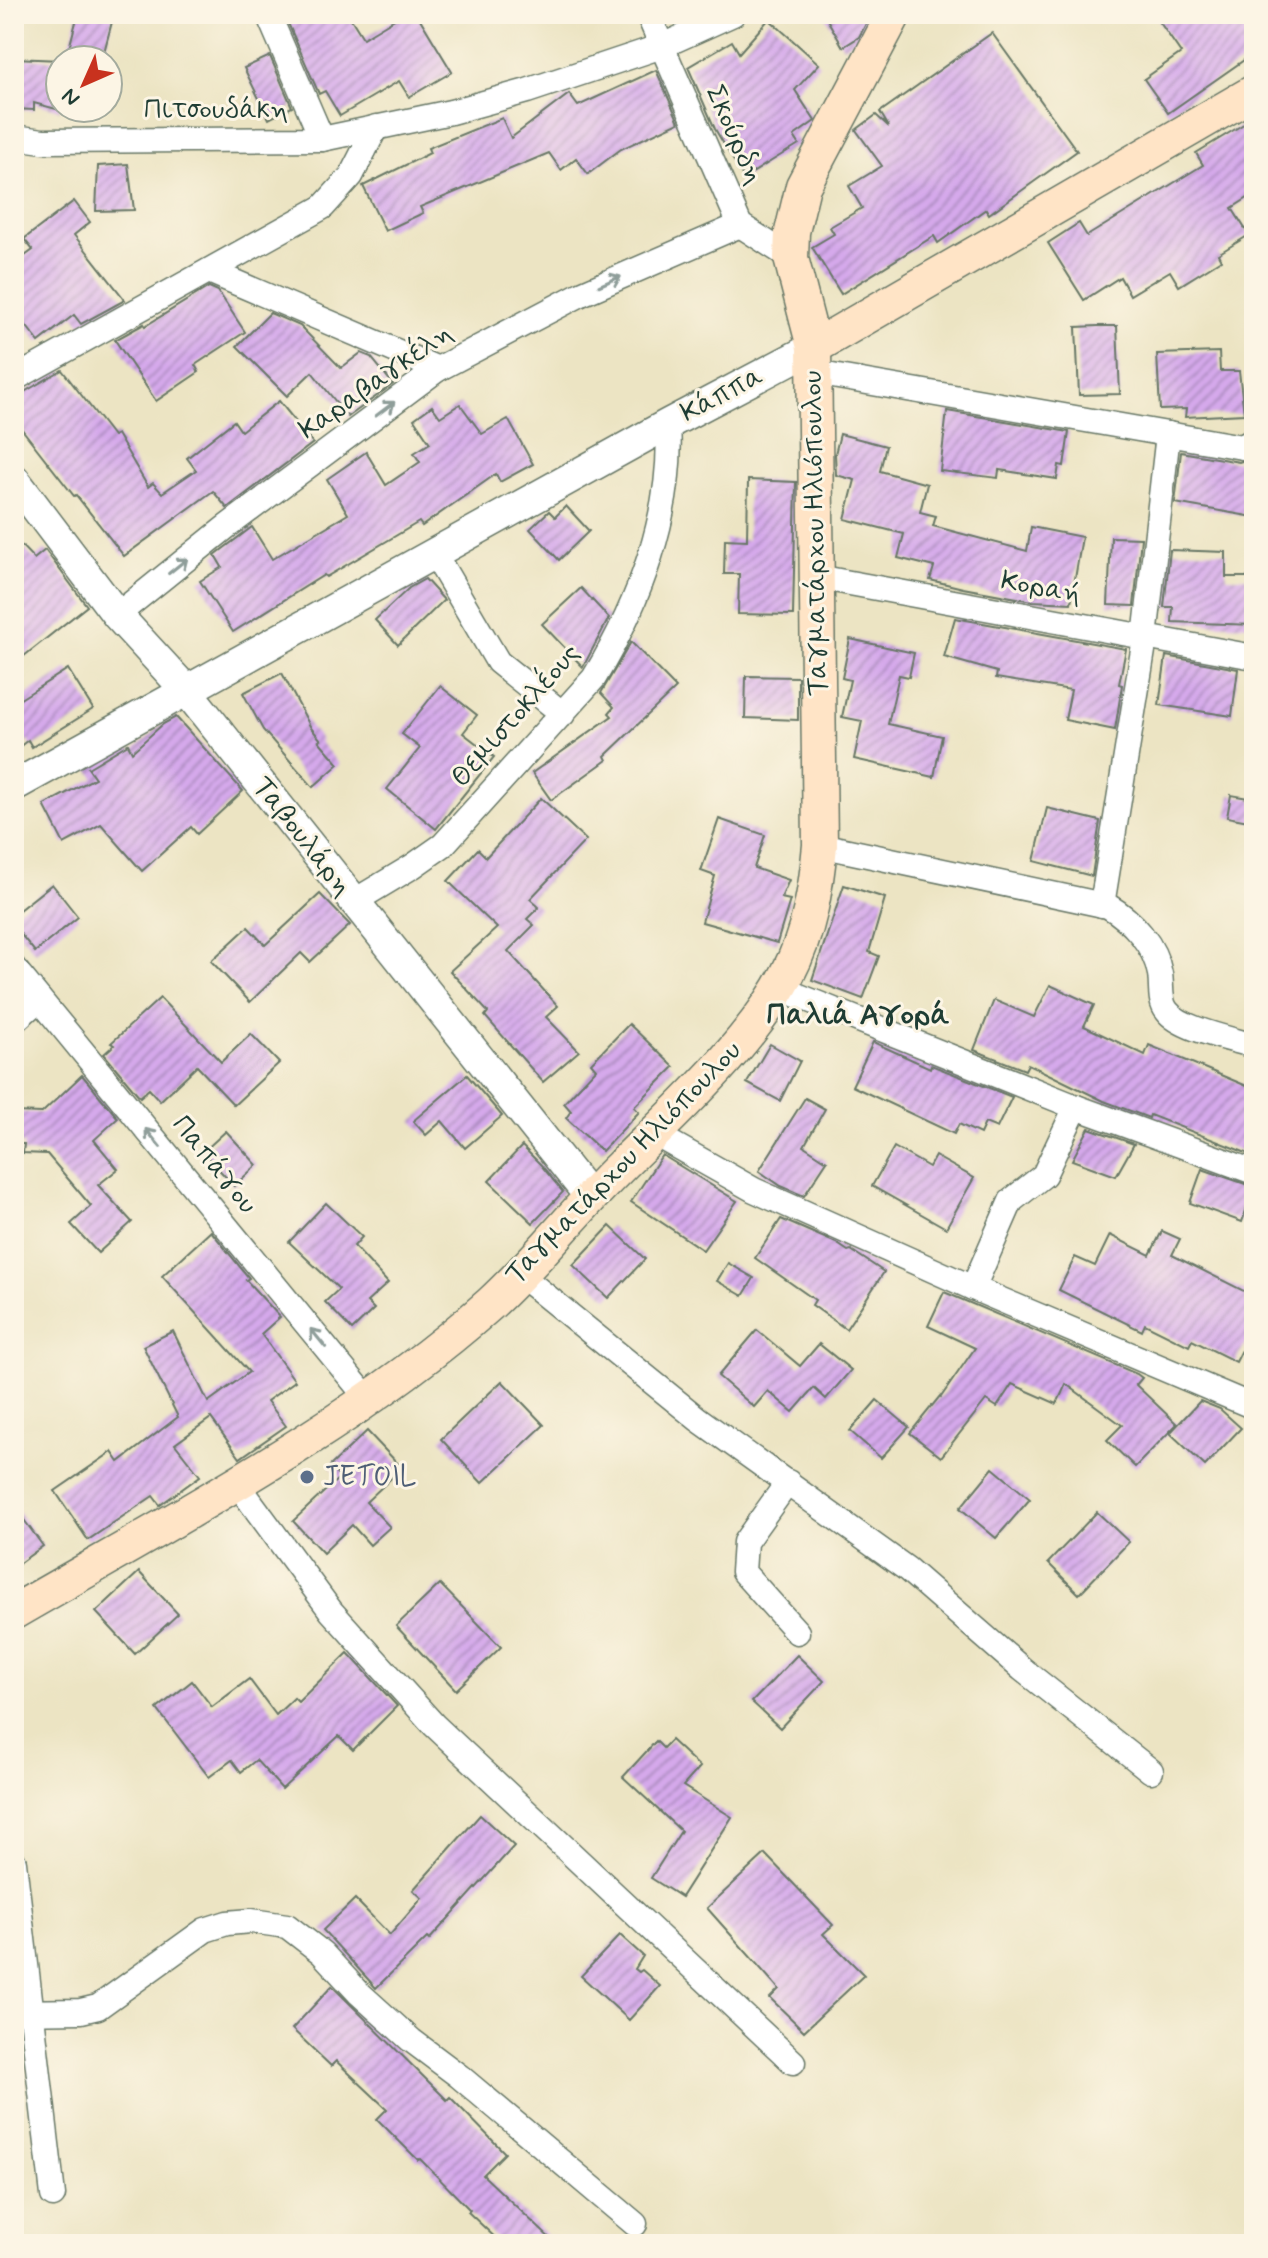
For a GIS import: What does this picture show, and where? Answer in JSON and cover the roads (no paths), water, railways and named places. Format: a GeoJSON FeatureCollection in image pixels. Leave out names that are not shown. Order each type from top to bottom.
{"type":"FeatureCollection","features":[{"type":"Feature","properties":{"kind":"main road","name":"Ταγματάρχου Ηλιόπουλου"},"geometry":{"type":"LineString","coordinates":[[14,1612],[236,1482],[368,1399],[490,1303],[735,1048],[766,1009],[789,972],[804,934],[816,889],[820,845],[814,360],[791,258],[795,209],[803,186],[894,14]]}},
{"type":"Feature","properties":{"kind":"main road","name":"Κάππα"},"geometry":{"type":"LineString","coordinates":[[814,360],[1253,96]]}},
{"type":"Feature","properties":{"kind":"street"},"geometry":{"type":"LineString","coordinates":[[268,14],[322,139]]}},
{"type":"Feature","properties":{"kind":"street","name":"Σκούρδη"},"geometry":{"type":"LineString","coordinates":[[648,14],[740,225],[791,258]]}},
{"type":"Feature","properties":{"kind":"street","name":"Πιτσουδάκη"},"geometry":{"type":"LineString","coordinates":[[14,137],[43,141],[322,139],[451,112],[527,91],[662,46],[733,14]]}},
{"type":"Feature","properties":{"kind":"street"},"geometry":{"type":"LineString","coordinates":[[14,379],[323,207],[351,176],[376,127]]}},
{"type":"Feature","properties":{"kind":"street","name":"Καραβαγκέλη"},"geometry":{"type":"LineString","coordinates":[[117,615],[225,528],[438,369],[581,294],[740,225]]}},
{"type":"Feature","properties":{"kind":"street"},"geometry":{"type":"LineString","coordinates":[[209,271],[438,369]]}},
{"type":"Feature","properties":{"kind":"street"},"geometry":{"type":"LineString","coordinates":[[814,360],[1168,434],[1242,447],[1254,440]]}},
{"type":"Feature","properties":{"kind":"street","name":"Κάππα"},"geometry":{"type":"LineString","coordinates":[[14,786],[668,424],[814,360]]}},
{"type":"Feature","properties":{"kind":"street","name":"Θεμιστοκλέους"},"geometry":{"type":"LineString","coordinates":[[353,902],[443,845],[594,678],[612,648],[655,537],[668,474],[668,424]]}},
{"type":"Feature","properties":{"kind":"street"},"geometry":{"type":"LineString","coordinates":[[1102,905],[1145,638],[1168,434]]}},
{"type":"Feature","properties":{"kind":"street","name":"Ταβουλάρη"},"geometry":{"type":"LineString","coordinates":[[14,479],[117,615],[186,690],[590,1197]]}},
{"type":"Feature","properties":{"kind":"street"},"geometry":{"type":"LineString","coordinates":[[434,553],[498,662],[563,714]]}},
{"type":"Feature","properties":{"kind":"street","name":"Κοραή"},"geometry":{"type":"LineString","coordinates":[[817,577],[1254,657]]}},
{"type":"Feature","properties":{"kind":"street"},"geometry":{"type":"LineString","coordinates":[[820,845],[1102,905],[1125,916],[1152,951],[1160,971],[1163,1005],[1167,1011],[1181,1022],[1254,1046]]}},
{"type":"Feature","properties":{"kind":"street","name":"Παπάγου"},"geometry":{"type":"LineString","coordinates":[[14,968],[368,1399]]}},
{"type":"Feature","properties":{"kind":"street"},"geometry":{"type":"LineString","coordinates":[[779,988],[1076,1107],[1254,1172]]}},
{"type":"Feature","properties":{"kind":"street"},"geometry":{"type":"LineString","coordinates":[[14,1021],[39,999]]}},
{"type":"Feature","properties":{"kind":"street"},"geometry":{"type":"LineString","coordinates":[[973,1288],[1011,1201],[1044,1175],[1076,1107]]}},
{"type":"Feature","properties":{"kind":"street"},"geometry":{"type":"LineString","coordinates":[[653,1133],[754,1190],[973,1288],[1254,1407]]}},
{"type":"Feature","properties":{"kind":"street"},"geometry":{"type":"LineString","coordinates":[[519,1274],[698,1419],[907,1569],[1022,1669],[1151,1771]]}},
{"type":"Feature","properties":{"kind":"street"},"geometry":{"type":"LineString","coordinates":[[236,1482],[331,1611],[434,1725],[793,2062]]}},
{"type":"Feature","properties":{"kind":"street"},"geometry":{"type":"LineString","coordinates":[[788,1482],[745,1542],[743,1572],[797,1632]]}},
{"type":"Feature","properties":{"kind":"street"},"geometry":{"type":"LineString","coordinates":[[14,1862],[22,2012],[53,2195]]}},
{"type":"Feature","properties":{"kind":"street"},"geometry":{"type":"LineString","coordinates":[[22,2012],[81,2011],[98,2007],[205,1930],[227,1923],[259,1921],[287,1926],[322,1953],[359,1993],[411,2040],[459,2076],[635,2224]]}},
{"type":"Feature","properties":{"kind":"place","name":"JETOIL"},"geometry":{"type":"Point","coordinates":[307,1477]}},
{"type":"Feature","properties":{"kind":"district","name":"Παλιά Αγορά"},"geometry":{"type":"Point","coordinates":[858,1015]}}]}
